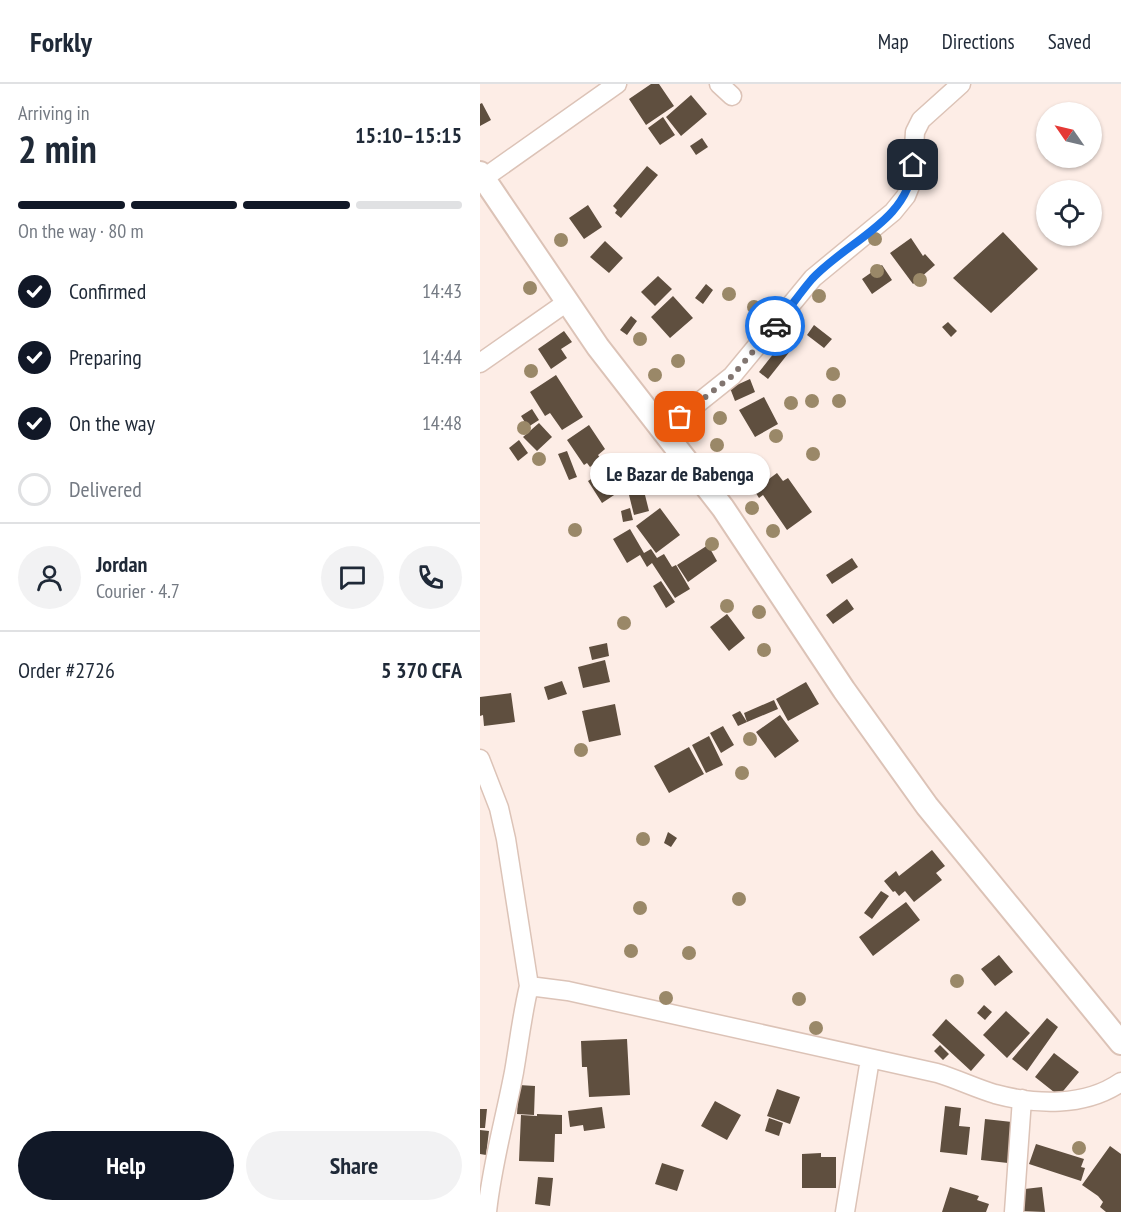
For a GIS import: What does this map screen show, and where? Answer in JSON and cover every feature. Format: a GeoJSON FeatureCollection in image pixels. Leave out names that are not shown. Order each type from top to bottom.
{"type":"FeatureCollection","features":[{"type":"Feature","properties":{"kind":"main road"},"geometry":{"type":"LineString","coordinates":[[482,176],[567,302],[723,508],[844,690],[927,806],[1121,1043]]}},
{"type":"Feature","properties":{"kind":"street"},"geometry":{"type":"LineString","coordinates":[[482,176],[616,84]]}},
{"type":"Feature","properties":{"kind":"street"},"geometry":{"type":"LineString","coordinates":[[663,431],[732,376],[813,278],[893,212],[906,196],[912,181],[915,132],[921,120],[961,84]]}},
{"type":"Feature","properties":{"kind":"street"},"geometry":{"type":"LineString","coordinates":[[480,363],[567,302]]}},
{"type":"Feature","properties":{"kind":"street"},"geometry":{"type":"LineString","coordinates":[[480,759],[499,808],[506,839],[529,986],[521,1018],[512,1080],[496,1148],[487,1212]]}},
{"type":"Feature","properties":{"kind":"street"},"geometry":{"type":"LineString","coordinates":[[529,986],[568,991],[938,1073],[995,1094],[1022,1099],[1068,1102],[1101,1093],[1121,1082]]}},
{"type":"Feature","properties":{"kind":"street"},"geometry":{"type":"LineString","coordinates":[[845,1212],[870,1059]]}},
{"type":"Feature","properties":{"kind":"street"},"geometry":{"type":"LineString","coordinates":[[1014,1212],[1022,1099]]}},
{"type":"Feature","properties":{"kind":"building"},"geometry":{"type":"Polygon","coordinates":[[[651,84],[659,84],[674,106],[646,125],[629,99],[651,84]]]}},
{"type":"Feature","properties":{"kind":"building"},"geometry":{"type":"Polygon","coordinates":[[[691,95],[707,114],[681,136],[666,117],[691,95]]]}},
{"type":"Feature","properties":{"kind":"building"},"geometry":{"type":"Polygon","coordinates":[[[482,103],[491,120],[480,126],[480,104],[482,103]]]}},
{"type":"Feature","properties":{"kind":"building"},"geometry":{"type":"Polygon","coordinates":[[[663,117],[675,135],[660,145],[648,128],[663,117]]]}},
{"type":"Feature","properties":{"kind":"building"},"geometry":{"type":"Polygon","coordinates":[[[702,138],[708,147],[696,155],[690,146],[702,138]]]}},
{"type":"Feature","properties":{"kind":"building"},"geometry":{"type":"Polygon","coordinates":[[[647,166],[658,175],[621,218],[615,213],[617,210],[613,206],[647,166]]]}},
{"type":"Feature","properties":{"kind":"building"},"geometry":{"type":"Polygon","coordinates":[[[588,205],[602,227],[584,239],[569,218],[588,205]]]}},
{"type":"Feature","properties":{"kind":"building"},"geometry":{"type":"Polygon","coordinates":[[[1003,232],[1038,269],[991,313],[953,278],[1003,232]]]}},
{"type":"Feature","properties":{"kind":"building"},"geometry":{"type":"Polygon","coordinates":[[[911,238],[923,256],[925,254],[935,265],[913,284],[890,253],[911,238]]]}},
{"type":"Feature","properties":{"kind":"building"},"geometry":{"type":"Polygon","coordinates":[[[605,241],[623,258],[609,273],[590,257],[605,241]]]}},
{"type":"Feature","properties":{"kind":"building"},"geometry":{"type":"Polygon","coordinates":[[[882,265],[892,280],[872,294],[862,279],[882,265]]]}},
{"type":"Feature","properties":{"kind":"building"},"geometry":{"type":"Polygon","coordinates":[[[658,276],[672,289],[655,306],[641,292],[658,276]]]}},
{"type":"Feature","properties":{"kind":"building"},"geometry":{"type":"Polygon","coordinates":[[[706,284],[713,290],[703,304],[695,298],[706,284]]]}},
{"type":"Feature","properties":{"kind":"building"},"geometry":{"type":"Polygon","coordinates":[[[673,296],[693,318],[670,338],[651,317],[673,296]]]}},
{"type":"Feature","properties":{"kind":"building"},"geometry":{"type":"Polygon","coordinates":[[[631,316],[637,321],[627,335],[620,330],[631,316]]]}},
{"type":"Feature","properties":{"kind":"building"},"geometry":{"type":"Polygon","coordinates":[[[948,322],[957,331],[951,337],[942,327],[948,322]]]}},
{"type":"Feature","properties":{"kind":"building"},"geometry":{"type":"Polygon","coordinates":[[[814,325],[832,339],[824,348],[807,335],[814,325]]]}},
{"type":"Feature","properties":{"kind":"building"},"geometry":{"type":"Polygon","coordinates":[[[564,331],[572,342],[561,349],[567,358],[551,369],[538,349],[564,331]]]}},
{"type":"Feature","properties":{"kind":"building"},"geometry":{"type":"Polygon","coordinates":[[[789,334],[798,341],[768,379],[759,372],[789,334]]]}},
{"type":"Feature","properties":{"kind":"building"},"geometry":{"type":"Polygon","coordinates":[[[556,375],[583,417],[562,430],[550,413],[545,416],[530,392],[556,375]]]}},
{"type":"Feature","properties":{"kind":"building"},"geometry":{"type":"Polygon","coordinates":[[[750,379],[755,392],[735,401],[730,388],[750,379]]]}},
{"type":"Feature","properties":{"kind":"building"},"geometry":{"type":"Polygon","coordinates":[[[764,397],[778,424],[755,437],[739,410],[764,397]]]}},
{"type":"Feature","properties":{"kind":"building"},"geometry":{"type":"Polygon","coordinates":[[[532,409],[539,420],[528,427],[521,416],[532,409]]]}},
{"type":"Feature","properties":{"kind":"building"},"geometry":{"type":"Polygon","coordinates":[[[539,423],[552,437],[537,451],[523,437],[539,423]]]}},
{"type":"Feature","properties":{"kind":"building"},"geometry":{"type":"Polygon","coordinates":[[[688,423],[694,436],[683,441],[677,428],[688,423]]]}},
{"type":"Feature","properties":{"kind":"building"},"geometry":{"type":"Polygon","coordinates":[[[589,425],[605,449],[598,455],[601,459],[590,467],[587,463],[584,465],[567,440],[589,425]]]}},
{"type":"Feature","properties":{"kind":"building"},"geometry":{"type":"Polygon","coordinates":[[[519,440],[528,453],[518,461],[509,448],[519,440]]]}},
{"type":"Feature","properties":{"kind":"building"},"geometry":{"type":"Polygon","coordinates":[[[567,451],[577,477],[569,480],[558,454],[567,451]]]}},
{"type":"Feature","properties":{"kind":"building"},"geometry":{"type":"Polygon","coordinates":[[[629,455],[643,476],[602,503],[588,481],[629,455]]]}},
{"type":"Feature","properties":{"kind":"building"},"geometry":{"type":"Polygon","coordinates":[[[758,462],[767,472],[744,490],[736,479],[758,462]]]}},
{"type":"Feature","properties":{"kind":"building"},"geometry":{"type":"Polygon","coordinates":[[[777,473],[783,481],[788,478],[812,512],[787,530],[763,495],[759,498],[754,490],[777,473]]]}},
{"type":"Feature","properties":{"kind":"building"},"geometry":{"type":"Polygon","coordinates":[[[644,491],[649,511],[634,515],[629,495],[644,491]]]}},
{"type":"Feature","properties":{"kind":"building"},"geometry":{"type":"Polygon","coordinates":[[[630,508],[633,520],[623,522],[621,511],[630,508]]]}},
{"type":"Feature","properties":{"kind":"building"},"geometry":{"type":"Polygon","coordinates":[[[660,508],[680,535],[656,553],[636,526],[660,508]]]}},
{"type":"Feature","properties":{"kind":"building"},"geometry":{"type":"Polygon","coordinates":[[[630,529],[644,553],[651,549],[657,558],[664,554],[672,567],[676,565],[690,589],[675,598],[652,563],[647,567],[640,555],[627,563],[613,539],[630,529]]]}},
{"type":"Feature","properties":{"kind":"building"},"geometry":{"type":"Polygon","coordinates":[[[708,545],[717,561],[688,582],[677,565],[708,545]]]}},
{"type":"Feature","properties":{"kind":"building"},"geometry":{"type":"Polygon","coordinates":[[[852,558],[858,567],[832,584],[826,575],[852,558]]]}},
{"type":"Feature","properties":{"kind":"building"},"geometry":{"type":"Polygon","coordinates":[[[661,581],[675,602],[666,608],[653,586],[661,581]]]}},
{"type":"Feature","properties":{"kind":"building"},"geometry":{"type":"Polygon","coordinates":[[[847,599],[854,609],[833,624],[826,615],[847,599]]]}},
{"type":"Feature","properties":{"kind":"building"},"geometry":{"type":"Polygon","coordinates":[[[727,614],[745,638],[729,651],[710,627],[727,614]]]}},
{"type":"Feature","properties":{"kind":"building"},"geometry":{"type":"Polygon","coordinates":[[[607,643],[609,656],[592,660],[589,647],[607,643]]]}},
{"type":"Feature","properties":{"kind":"building"},"geometry":{"type":"Polygon","coordinates":[[[605,660],[610,682],[583,688],[578,667],[605,660]]]}},
{"type":"Feature","properties":{"kind":"building"},"geometry":{"type":"Polygon","coordinates":[[[562,681],[567,694],[548,700],[544,687],[562,681]]]}},
{"type":"Feature","properties":{"kind":"building"},"geometry":{"type":"Polygon","coordinates":[[[806,682],[819,704],[788,721],[776,699],[806,682]]]}},
{"type":"Feature","properties":{"kind":"building"},"geometry":{"type":"Polygon","coordinates":[[[511,693],[515,722],[484,726],[483,715],[480,716],[480,697],[511,693]]]}},
{"type":"Feature","properties":{"kind":"building"},"geometry":{"type":"Polygon","coordinates":[[[774,700],[778,709],[747,722],[744,713],[774,700]]]}},
{"type":"Feature","properties":{"kind":"building"},"geometry":{"type":"Polygon","coordinates":[[[615,704],[621,735],[589,742],[582,711],[615,704]]]}},
{"type":"Feature","properties":{"kind":"building"},"geometry":{"type":"Polygon","coordinates":[[[740,711],[747,722],[738,726],[732,715],[740,711]]]}},
{"type":"Feature","properties":{"kind":"building"},"geometry":{"type":"Polygon","coordinates":[[[780,715],[799,741],[775,758],[756,732],[780,715]]]}},
{"type":"Feature","properties":{"kind":"building"},"geometry":{"type":"Polygon","coordinates":[[[723,726],[734,745],[721,753],[710,733],[723,726]]]}},
{"type":"Feature","properties":{"kind":"building"},"geometry":{"type":"Polygon","coordinates":[[[709,736],[723,765],[706,773],[692,745],[709,736]]]}},
{"type":"Feature","properties":{"kind":"building"},"geometry":{"type":"Polygon","coordinates":[[[689,747],[704,774],[669,793],[654,766],[689,747]]]}},
{"type":"Feature","properties":{"kind":"building"},"geometry":{"type":"Polygon","coordinates":[[[668,832],[677,838],[671,847],[664,843],[668,832]]]}},
{"type":"Feature","properties":{"kind":"building"},"geometry":{"type":"Polygon","coordinates":[[[932,850],[945,866],[936,873],[942,880],[914,902],[905,891],[899,896],[895,891],[893,892],[884,881],[896,871],[899,876],[932,850]]]}},
{"type":"Feature","properties":{"kind":"building"},"geometry":{"type":"Polygon","coordinates":[[[881,891],[889,896],[872,919],[864,913],[881,891]]]}},
{"type":"Feature","properties":{"kind":"building"},"geometry":{"type":"Polygon","coordinates":[[[906,902],[920,920],[873,956],[859,937],[906,902]]]}},
{"type":"Feature","properties":{"kind":"building"},"geometry":{"type":"Polygon","coordinates":[[[999,955],[1013,972],[995,986],[981,969],[999,955]]]}},
{"type":"Feature","properties":{"kind":"building"},"geometry":{"type":"Polygon","coordinates":[[[984,1005],[992,1012],[985,1020],[977,1013],[984,1005]]]}},
{"type":"Feature","properties":{"kind":"building"},"geometry":{"type":"Polygon","coordinates":[[[1006,1011],[1030,1033],[1007,1058],[983,1035],[1006,1011]]]}},
{"type":"Feature","properties":{"kind":"building"},"geometry":{"type":"Polygon","coordinates":[[[1047,1018],[1058,1027],[1027,1071],[1012,1059],[1047,1018]]]}},
{"type":"Feature","properties":{"kind":"building"},"geometry":{"type":"Polygon","coordinates":[[[946,1019],[985,1055],[971,1071],[932,1035],[946,1019]]]}},
{"type":"Feature","properties":{"kind":"building"},"geometry":{"type":"Polygon","coordinates":[[[627,1039],[630,1095],[589,1097],[587,1067],[582,1067],[581,1041],[627,1039]]]}},
{"type":"Feature","properties":{"kind":"building"},"geometry":{"type":"Polygon","coordinates":[[[940,1045],[949,1054],[943,1060],[934,1051],[940,1045]]]}},
{"type":"Feature","properties":{"kind":"building"},"geometry":{"type":"Polygon","coordinates":[[[1054,1053],[1079,1072],[1059,1096],[1035,1077],[1054,1053]]]}},
{"type":"Feature","properties":{"kind":"building"},"geometry":{"type":"Polygon","coordinates":[[[519,1085],[535,1086],[534,1115],[517,1114],[519,1085]]]}},
{"type":"Feature","properties":{"kind":"building"},"geometry":{"type":"Polygon","coordinates":[[[777,1089],[800,1097],[790,1124],[767,1116],[777,1089]]]}},
{"type":"Feature","properties":{"kind":"building"},"geometry":{"type":"Polygon","coordinates":[[[715,1101],[741,1115],[727,1140],[701,1126],[715,1101]]]}},
{"type":"Feature","properties":{"kind":"building"},"geometry":{"type":"Polygon","coordinates":[[[945,1106],[961,1108],[959,1126],[970,1127],[967,1155],[940,1152],[945,1106]]]}},
{"type":"Feature","properties":{"kind":"building"},"geometry":{"type":"Polygon","coordinates":[[[602,1107],[605,1128],[584,1131],[583,1125],[570,1127],[568,1111],[602,1107]]]}},
{"type":"Feature","properties":{"kind":"building"},"geometry":{"type":"Polygon","coordinates":[[[480,1109],[487,1109],[485,1128],[480,1128],[480,1109]]]}},
{"type":"Feature","properties":{"kind":"building"},"geometry":{"type":"Polygon","coordinates":[[[537,1114],[562,1115],[562,1134],[555,1134],[554,1162],[519,1161],[521,1115],[537,1116],[537,1114]]]}},
{"type":"Feature","properties":{"kind":"building"},"geometry":{"type":"Polygon","coordinates":[[[769,1118],[783,1123],[779,1136],[765,1131],[769,1118]]]}},
{"type":"Feature","properties":{"kind":"building"},"geometry":{"type":"Polygon","coordinates":[[[985,1119],[1012,1122],[1008,1163],[981,1160],[985,1119]]]}},
{"type":"Feature","properties":{"kind":"building"},"geometry":{"type":"Polygon","coordinates":[[[480,1130],[489,1131],[486,1155],[480,1154],[480,1130]]]}},
{"type":"Feature","properties":{"kind":"building"},"geometry":{"type":"Polygon","coordinates":[[[1036,1144],[1084,1159],[1081,1167],[1085,1168],[1081,1181],[1029,1164],[1036,1144]]]}},
{"type":"Feature","properties":{"kind":"building"},"geometry":{"type":"Polygon","coordinates":[[[1110,1146],[1121,1154],[1121,1212],[1106,1212],[1100,1207],[1103,1202],[1098,1196],[1082,1185],[1110,1146]]]}},
{"type":"Feature","properties":{"kind":"building"},"geometry":{"type":"Polygon","coordinates":[[[821,1153],[821,1157],[836,1157],[836,1188],[802,1188],[802,1154],[821,1153]]]}},
{"type":"Feature","properties":{"kind":"building"},"geometry":{"type":"Polygon","coordinates":[[[662,1163],[684,1170],[677,1191],[655,1184],[662,1163]]]}},
{"type":"Feature","properties":{"kind":"building"},"geometry":{"type":"Polygon","coordinates":[[[538,1177],[553,1178],[550,1206],[535,1204],[538,1177]]]}},
{"type":"Feature","properties":{"kind":"building"},"geometry":{"type":"Polygon","coordinates":[[[950,1187],[979,1196],[977,1200],[989,1204],[986,1212],[942,1212],[950,1187]]]}},
{"type":"Feature","properties":{"kind":"building"},"geometry":{"type":"Polygon","coordinates":[[[1042,1187],[1045,1212],[1019,1211],[1016,1190],[1042,1187]]]}},
{"type":"Feature","properties":{"kind":"way so far"},"geometry":{"type":"LineString","coordinates":[[680,417],[732,376],[775,326]]}},
{"type":"Feature","properties":{"kind":"place","name":"Le Bazar de Babenga"},"geometry":{"type":"Point","coordinates":[680,417]}},
{"type":"Feature","properties":{"kind":"route"},"geometry":{"type":"LineString","coordinates":[[775,326],[813,278],[893,212],[906,196],[912,181],[913,165]]}}]}
